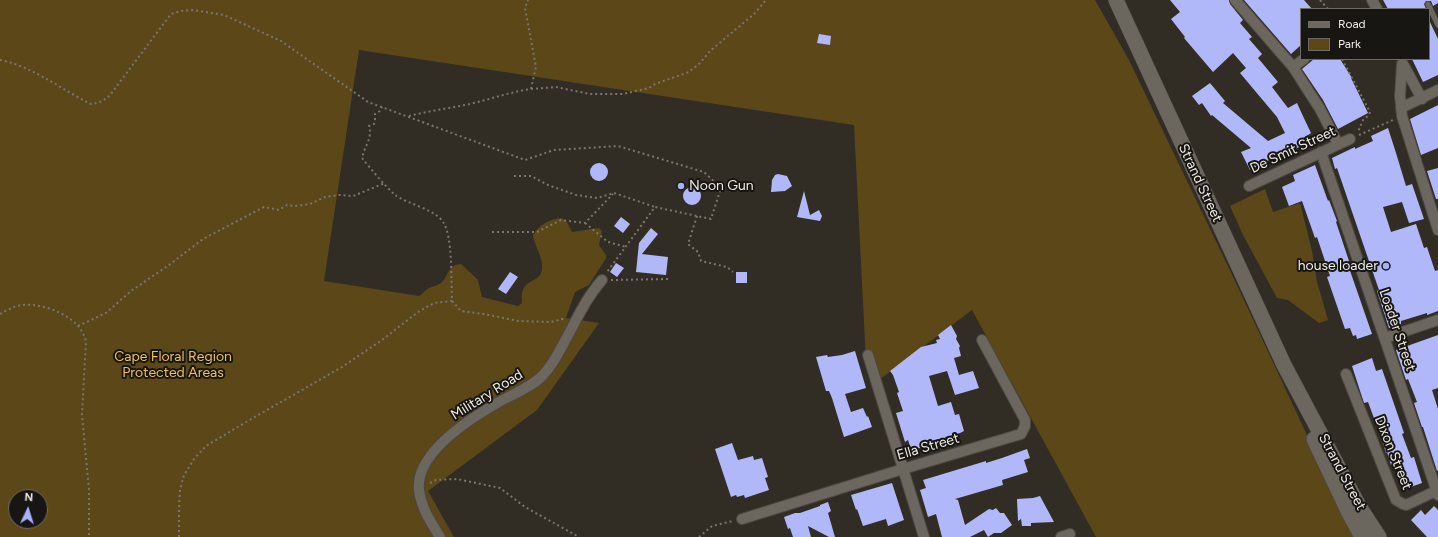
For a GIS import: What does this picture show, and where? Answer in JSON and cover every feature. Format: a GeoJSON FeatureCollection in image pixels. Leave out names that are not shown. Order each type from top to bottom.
{"type":"FeatureCollection","features":[{"type":"Feature","properties":{"kind":"street","name":"Strand Street"},"geometry":{"type":"LineString","coordinates":[[1116,0],[1284,365],[1360,508],[1378,537]]}},
{"type":"Feature","properties":{"kind":"street"},"geometry":{"type":"LineString","coordinates":[[1235,0],[1293,67],[1320,109],[1338,144]]}},
{"type":"Feature","properties":{"kind":"street"},"geometry":{"type":"LineString","coordinates":[[1293,67],[1303,60]]}},
{"type":"Feature","properties":{"kind":"street"},"geometry":{"type":"LineString","coordinates":[[1401,61],[1401,112],[1438,230]]}},
{"type":"Feature","properties":{"kind":"street"},"geometry":{"type":"LineString","coordinates":[[1401,61],[1422,99]]}},
{"type":"Feature","properties":{"kind":"street"},"geometry":{"type":"LineString","coordinates":[[1401,112],[1438,90]]}},
{"type":"Feature","properties":{"kind":"street","name":"De Smit Street"},"geometry":{"type":"LineString","coordinates":[[1249,186],[1350,139]]}},
{"type":"Feature","properties":{"kind":"street","name":"Loader Street"},"geometry":{"type":"LineString","coordinates":[[1321,152],[1437,492]]}},
{"type":"Feature","properties":{"kind":"street","name":"Military Road"},"geometry":{"type":"LineString","coordinates":[[440,537],[423,508],[419,490],[420,475],[427,461],[456,430],[486,410],[532,384],[542,376],[553,363],[591,293],[602,280]]}},
{"type":"Feature","properties":{"kind":"street"},"geometry":{"type":"LineString","coordinates":[[1385,338],[1438,320]]}},
{"type":"Feature","properties":{"kind":"street","name":"Ella Street"},"geometry":{"type":"LineString","coordinates":[[742,519],[1021,434],[1025,426],[1025,420],[982,340]]}},
{"type":"Feature","properties":{"kind":"street"},"geometry":{"type":"LineString","coordinates":[[868,355],[924,537]]}},
{"type":"Feature","properties":{"kind":"street","name":"Strand Street"},"geometry":{"type":"LineString","coordinates":[[1284,365],[1296,401],[1349,513],[1362,537]]}},
{"type":"Feature","properties":{"kind":"street","name":"Dixon Street"},"geometry":{"type":"LineString","coordinates":[[1346,374],[1396,500],[1406,505],[1437,492]]}},
{"type":"Feature","properties":{"kind":"lane"},"geometry":{"type":"LineString","coordinates":[[1428,4],[1430,8]]}},
{"type":"Feature","properties":{"kind":"lane"},"geometry":{"type":"LineString","coordinates":[[1430,8],[1438,25]]}},
{"type":"Feature","properties":{"kind":"path"},"geometry":{"type":"LineString","coordinates":[[528,0],[525,8],[536,67],[531,89]]}},
{"type":"Feature","properties":{"kind":"path"},"geometry":{"type":"LineString","coordinates":[[408,116],[471,104],[514,92],[531,89],[556,87],[590,94],[623,94],[649,88],[655,84],[689,72],[700,63],[710,51],[754,14],[766,0]]}},
{"type":"Feature","properties":{"kind":"path"},"geometry":{"type":"LineString","coordinates":[[1320,0],[1327,8]]}},
{"type":"Feature","properties":{"kind":"path"},"geometry":{"type":"LineString","coordinates":[[0,60],[12,63],[49,80],[91,104],[97,103],[104,101],[110,95],[171,14],[181,11],[194,10],[224,15],[281,41],[368,102],[525,160],[554,150],[618,146],[704,172],[721,188],[711,220],[656,207],[614,193],[597,198],[576,195],[548,185],[531,176],[514,176]]}},
{"type":"Feature","properties":{"kind":"path"},"geometry":{"type":"LineString","coordinates":[[1343,60],[1370,113],[1362,120],[1357,136],[1401,112]]}},
{"type":"Feature","properties":{"kind":"path"},"geometry":{"type":"LineString","coordinates":[[382,107],[380,111],[375,114],[376,120],[374,124],[369,126],[370,137],[362,158],[396,195],[423,208],[443,221],[447,231],[452,263],[452,301],[461,311],[518,321],[550,322],[579,315]]}},
{"type":"Feature","properties":{"kind":"path"},"geometry":{"type":"LineString","coordinates":[[78,326],[106,313],[131,291],[169,265],[202,239],[264,207],[279,210],[287,205],[295,206],[310,204],[325,197],[339,195],[353,196],[385,183]]}},
{"type":"Feature","properties":{"kind":"path"},"geometry":{"type":"LineString","coordinates":[[585,223],[614,193]]}},
{"type":"Feature","properties":{"kind":"path"},"geometry":{"type":"LineString","coordinates":[[602,280],[656,207]]}},
{"type":"Feature","properties":{"kind":"path"},"geometry":{"type":"LineString","coordinates":[[697,216],[688,244],[698,252],[702,261],[727,267],[732,272]]}},
{"type":"Feature","properties":{"kind":"path"},"geometry":{"type":"LineString","coordinates":[[492,232],[537,232],[561,220],[585,223],[608,242],[626,247]]}},
{"type":"Feature","properties":{"kind":"path"},"geometry":{"type":"LineString","coordinates":[[602,280],[669,279]]}},
{"type":"Feature","properties":{"kind":"path"},"geometry":{"type":"LineString","coordinates":[[179,537],[178,510],[180,490],[184,475],[194,459],[206,446],[342,367],[382,340],[418,312],[434,303],[452,301]]}},
{"type":"Feature","properties":{"kind":"path"},"geometry":{"type":"LineString","coordinates":[[0,314],[18,306],[28,304],[44,306],[73,321],[83,332],[86,342],[82,415],[88,490],[89,537]]}},
{"type":"Feature","properties":{"kind":"path"},"geometry":{"type":"LineString","coordinates":[[419,490],[436,480],[456,479],[500,488],[525,507],[578,537]]}},
{"type":"Feature","properties":{"kind":"path"},"geometry":{"type":"LineString","coordinates":[[699,537],[712,526],[742,519]]}},
{"type":"Feature","properties":{"kind":"green space","name":"Cape Floral Region Protected Areas"},"geometry":{"type":"Polygon","coordinates":[[[0,0],[1095,0],[1129,60],[1236,283],[1333,491],[1357,537],[1096,537],[972,310],[875,383],[866,362],[854,125],[359,50],[324,281],[419,296],[429,288],[441,283],[453,266],[461,264],[478,280],[482,297],[518,306],[522,303],[522,293],[525,286],[537,278],[541,272],[541,259],[533,235],[542,225],[549,221],[562,218],[567,222],[572,232],[599,228],[602,231],[599,245],[606,255],[606,258],[589,285],[575,292],[566,318],[599,323],[537,410],[428,491],[454,537],[0,537],[0,0]]]}},
{"type":"Feature","properties":{"kind":"green space"},"geometry":{"type":"Polygon","coordinates":[[[1265,189],[1273,212],[1300,203],[1312,251],[1317,282],[1328,320],[1319,323],[1288,300],[1277,298],[1243,235],[1230,206],[1265,189]]]}},
{"type":"Feature","properties":{"kind":"building"},"geometry":{"type":"Polygon","coordinates":[[[1170,0],[1229,0],[1230,4],[1243,20],[1240,23],[1252,37],[1249,39],[1262,54],[1258,58],[1278,82],[1272,87],[1288,108],[1297,103],[1311,133],[1302,139],[1303,142],[1298,145],[1299,147],[1289,152],[1288,150],[1250,170],[1241,152],[1251,148],[1212,115],[1211,116],[1202,103],[1199,105],[1192,96],[1210,83],[1225,101],[1223,103],[1268,141],[1285,133],[1277,117],[1240,73],[1246,68],[1233,53],[1213,72],[1184,38],[1185,37],[1171,19],[1180,12],[1170,0]]]}},
{"type":"Feature","properties":{"kind":"building"},"geometry":{"type":"Polygon","coordinates":[[[1244,0],[1304,0],[1311,8],[1300,8],[1300,46],[1291,54],[1244,0]]]}},
{"type":"Feature","properties":{"kind":"building"},"geometry":{"type":"Polygon","coordinates":[[[1383,0],[1438,0],[1438,3],[1433,6],[1431,1],[1426,1],[1424,4],[1426,8],[1387,8],[1383,0]]]}},
{"type":"Feature","properties":{"kind":"building"},"geometry":{"type":"Polygon","coordinates":[[[1430,22],[1438,39],[1438,75],[1423,82],[1412,60],[1430,60],[1430,22]]]}},
{"type":"Feature","properties":{"kind":"building"},"geometry":{"type":"Polygon","coordinates":[[[819,34],[831,36],[830,45],[817,43],[819,34]]]}},
{"type":"Feature","properties":{"kind":"building"},"geometry":{"type":"Polygon","coordinates":[[[1313,60],[1341,60],[1352,78],[1368,113],[1338,129],[1323,100],[1302,69],[1313,60]]]}},
{"type":"Feature","properties":{"kind":"building"},"geometry":{"type":"Polygon","coordinates":[[[1438,105],[1438,148],[1421,155],[1410,119],[1438,105]]]}},
{"type":"Feature","properties":{"kind":"building"},"geometry":{"type":"Polygon","coordinates":[[[1388,128],[1406,186],[1412,184],[1424,219],[1409,223],[1402,202],[1383,207],[1391,232],[1416,224],[1424,248],[1427,247],[1435,271],[1438,270],[1438,311],[1401,321],[1401,324],[1389,328],[1377,291],[1379,290],[1337,168],[1335,169],[1332,158],[1355,147],[1355,149],[1373,141],[1371,136],[1388,128]]]}},
{"type":"Feature","properties":{"kind":"building"},"geometry":{"type":"Polygon","coordinates":[[[595,163],[603,163],[608,168],[606,179],[603,181],[595,181],[590,176],[590,168],[595,163]]]}},
{"type":"Feature","properties":{"kind":"building"},"geometry":{"type":"Polygon","coordinates":[[[1315,165],[1337,221],[1336,222],[1349,261],[1347,262],[1372,334],[1357,339],[1356,335],[1353,336],[1350,328],[1345,329],[1327,277],[1330,276],[1317,237],[1315,238],[1302,201],[1289,206],[1282,187],[1295,181],[1293,175],[1315,165]]]}},
{"type":"Feature","properties":{"kind":"building"},"geometry":{"type":"Polygon","coordinates":[[[1438,168],[1438,199],[1436,199],[1427,171],[1438,168]]]}},
{"type":"Feature","properties":{"kind":"building"},"geometry":{"type":"Polygon","coordinates":[[[778,174],[787,176],[792,186],[785,191],[771,192],[772,180],[775,175],[778,174]]]}},
{"type":"Feature","properties":{"kind":"building"},"geometry":{"type":"Polygon","coordinates":[[[688,187],[696,187],[701,192],[699,203],[696,205],[688,205],[683,200],[683,192],[688,187]]]}},
{"type":"Feature","properties":{"kind":"building"},"geometry":{"type":"Polygon","coordinates":[[[804,191],[810,215],[819,210],[822,216],[820,221],[797,217],[804,191]]]}},
{"type":"Feature","properties":{"kind":"building"},"geometry":{"type":"Polygon","coordinates":[[[621,217],[630,224],[623,233],[614,226],[621,217]]]}},
{"type":"Feature","properties":{"kind":"building"},"geometry":{"type":"Polygon","coordinates":[[[651,228],[658,234],[642,254],[668,257],[666,275],[636,272],[639,243],[651,228]]]}},
{"type":"Feature","properties":{"kind":"building"},"geometry":{"type":"Polygon","coordinates":[[[616,263],[624,268],[617,277],[610,272],[616,263]]]}},
{"type":"Feature","properties":{"kind":"building"},"geometry":{"type":"Polygon","coordinates":[[[510,272],[518,277],[506,294],[498,289],[510,272]]]}},
{"type":"Feature","properties":{"kind":"building"},"geometry":{"type":"Polygon","coordinates":[[[736,272],[747,272],[747,283],[736,283],[736,272]]]}},
{"type":"Feature","properties":{"kind":"building"},"geometry":{"type":"Polygon","coordinates":[[[951,325],[960,346],[961,356],[954,358],[959,375],[973,371],[979,388],[955,395],[947,371],[929,376],[938,406],[951,402],[955,415],[959,414],[964,431],[945,437],[947,440],[913,450],[912,448],[911,449],[908,440],[905,442],[896,413],[903,411],[897,393],[899,392],[890,371],[921,347],[937,343],[936,340],[940,339],[938,335],[951,325]]]}},
{"type":"Feature","properties":{"kind":"building"},"geometry":{"type":"Polygon","coordinates":[[[1438,335],[1438,388],[1432,390],[1438,409],[1437,471],[1414,403],[1417,402],[1408,379],[1406,380],[1396,350],[1438,335]]]}},
{"type":"Feature","properties":{"kind":"building"},"geometry":{"type":"Polygon","coordinates":[[[855,351],[866,388],[845,394],[851,412],[863,408],[872,427],[844,437],[832,398],[829,391],[826,391],[816,357],[842,355],[855,351]]]}},
{"type":"Feature","properties":{"kind":"building"},"geometry":{"type":"Polygon","coordinates":[[[1372,358],[1376,371],[1382,369],[1404,433],[1402,434],[1411,458],[1414,457],[1422,483],[1405,489],[1396,463],[1391,465],[1368,402],[1364,403],[1352,366],[1372,358]]]}},
{"type":"Feature","properties":{"kind":"building"},"geometry":{"type":"Polygon","coordinates":[[[732,443],[738,460],[753,456],[754,460],[762,458],[768,477],[765,478],[769,490],[745,498],[744,495],[737,497],[736,495],[731,497],[715,449],[732,443]]]}},
{"type":"Feature","properties":{"kind":"building"},"geometry":{"type":"Polygon","coordinates":[[[1027,449],[1030,458],[1024,460],[1028,472],[1002,480],[1003,485],[955,499],[958,500],[965,525],[989,509],[993,510],[996,508],[1000,513],[1004,513],[1012,525],[1001,533],[994,533],[988,537],[984,530],[970,537],[942,537],[936,514],[928,517],[920,490],[926,488],[923,480],[986,461],[986,463],[1027,449]]]}},
{"type":"Feature","properties":{"kind":"building"},"geometry":{"type":"Polygon","coordinates":[[[892,483],[904,520],[888,526],[886,519],[863,526],[851,495],[892,483]]]}},
{"type":"Feature","properties":{"kind":"building"},"geometry":{"type":"Polygon","coordinates":[[[1040,496],[1054,522],[1031,523],[1031,526],[1022,526],[1021,519],[1018,521],[1017,499],[1040,496]]]}},
{"type":"Feature","properties":{"kind":"building"},"geometry":{"type":"Polygon","coordinates":[[[828,502],[831,511],[828,513],[835,537],[829,537],[808,526],[811,537],[793,537],[790,528],[788,529],[784,517],[795,513],[800,513],[828,502]]]}},
{"type":"Feature","properties":{"kind":"building"},"geometry":{"type":"Polygon","coordinates":[[[1434,506],[1438,510],[1438,537],[1427,537],[1411,520],[1421,510],[1425,515],[1434,506]]]}},
{"type":"Feature","properties":{"kind":"place","name":"Noon Gun"},"geometry":{"type":"Point","coordinates":[681,186]}},
{"type":"Feature","properties":{"kind":"place","name":"house loader"},"geometry":{"type":"Point","coordinates":[1386,266]}}]}
